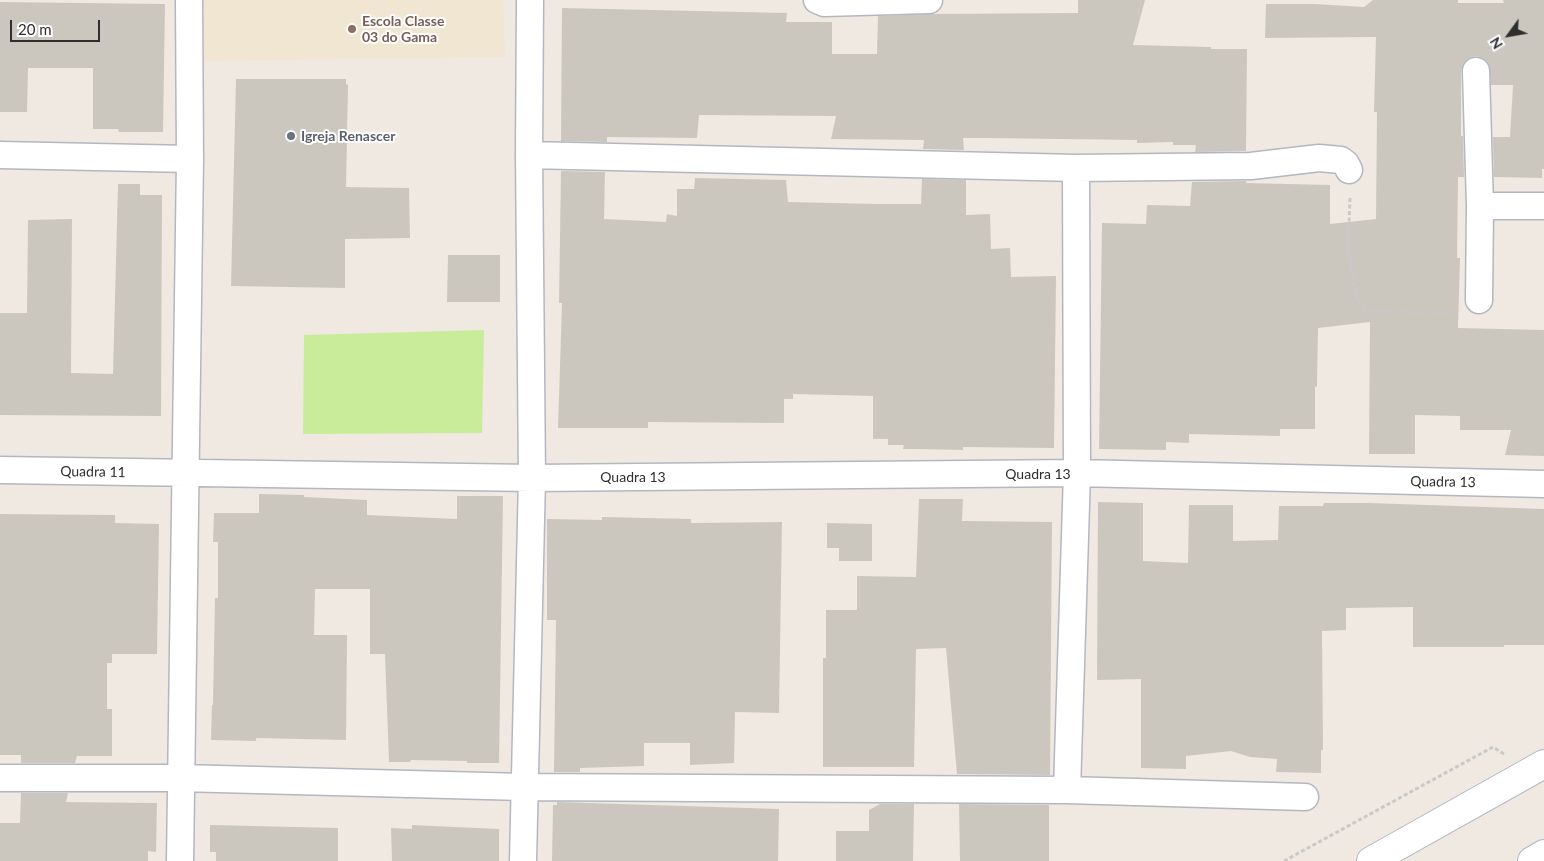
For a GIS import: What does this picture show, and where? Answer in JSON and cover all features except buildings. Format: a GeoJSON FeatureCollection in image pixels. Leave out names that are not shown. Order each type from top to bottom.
{"type":"FeatureCollection","features":[{"type":"Feature","properties":{"kind":"main road"},"geometry":{"type":"LineString","coordinates":[[1371,861],[1538,767]]}},
{"type":"Feature","properties":{"kind":"main road"},"geometry":{"type":"LineString","coordinates":[[1532,861],[1544,854]]}},
{"type":"Feature","properties":{"kind":"street"},"geometry":{"type":"LineString","coordinates":[[180,861],[190,159],[189,0]]}},
{"type":"Feature","properties":{"kind":"street"},"geometry":{"type":"LineString","coordinates":[[523,861],[532,478],[529,154],[530,0]]}},
{"type":"Feature","properties":{"kind":"street"},"geometry":{"type":"LineString","coordinates":[[817,0],[824,3],[929,0]]}},
{"type":"Feature","properties":{"kind":"street"},"geometry":{"type":"LineString","coordinates":[[1476,71],[1480,206],[1479,300]]}},
{"type":"Feature","properties":{"kind":"street"},"geometry":{"type":"LineString","coordinates":[[529,154],[1076,168],[1251,166],[1320,158],[1341,160],[1349,170]]}},
{"type":"Feature","properties":{"kind":"street"},"geometry":{"type":"LineString","coordinates":[[0,156],[190,159]]}},
{"type":"Feature","properties":{"kind":"street"},"geometry":{"type":"LineString","coordinates":[[1067,790],[1077,474],[1076,168]]}},
{"type":"Feature","properties":{"kind":"street"},"geometry":{"type":"LineString","coordinates":[[1480,206],[1544,206]]}},
{"type":"Feature","properties":{"kind":"street","name":"Quadra 11"},"geometry":{"type":"LineString","coordinates":[[0,470],[532,478]]}},
{"type":"Feature","properties":{"kind":"street","name":"Quadra 13"},"geometry":{"type":"LineString","coordinates":[[532,478],[1077,474],[1544,484]]}},
{"type":"Feature","properties":{"kind":"street"},"geometry":{"type":"LineString","coordinates":[[0,778],[180,778],[524,787],[1067,790],[1305,797]]}},
{"type":"Feature","properties":{"kind":"path"},"geometry":{"type":"LineString","coordinates":[[1349,170],[1348,250],[1356,296],[1360,302],[1366,308],[1372,310],[1445,312],[1468,309],[1479,300]]}},
{"type":"Feature","properties":{"kind":"path"},"geometry":{"type":"LineString","coordinates":[[1284,861],[1493,747],[1538,767]]}},
{"type":"Feature","properties":{"kind":"shaded area","name":"Escola Classe 03 do Gama"},"geometry":{"type":"Polygon","coordinates":[[[199,0],[503,0],[505,57],[198,61],[199,0]]]}},
{"type":"Feature","properties":{"kind":"green space"},"geometry":{"type":"Polygon","coordinates":[[[484,330],[482,433],[303,434],[304,335],[484,330]]]}},
{"type":"Feature","properties":{"kind":"place","name":"Escola Classe 03 do Gama"},"geometry":{"type":"Point","coordinates":[352,29]}},
{"type":"Feature","properties":{"kind":"place","name":"Igreja Renascer"},"geometry":{"type":"Point","coordinates":[291,136]}}]}
